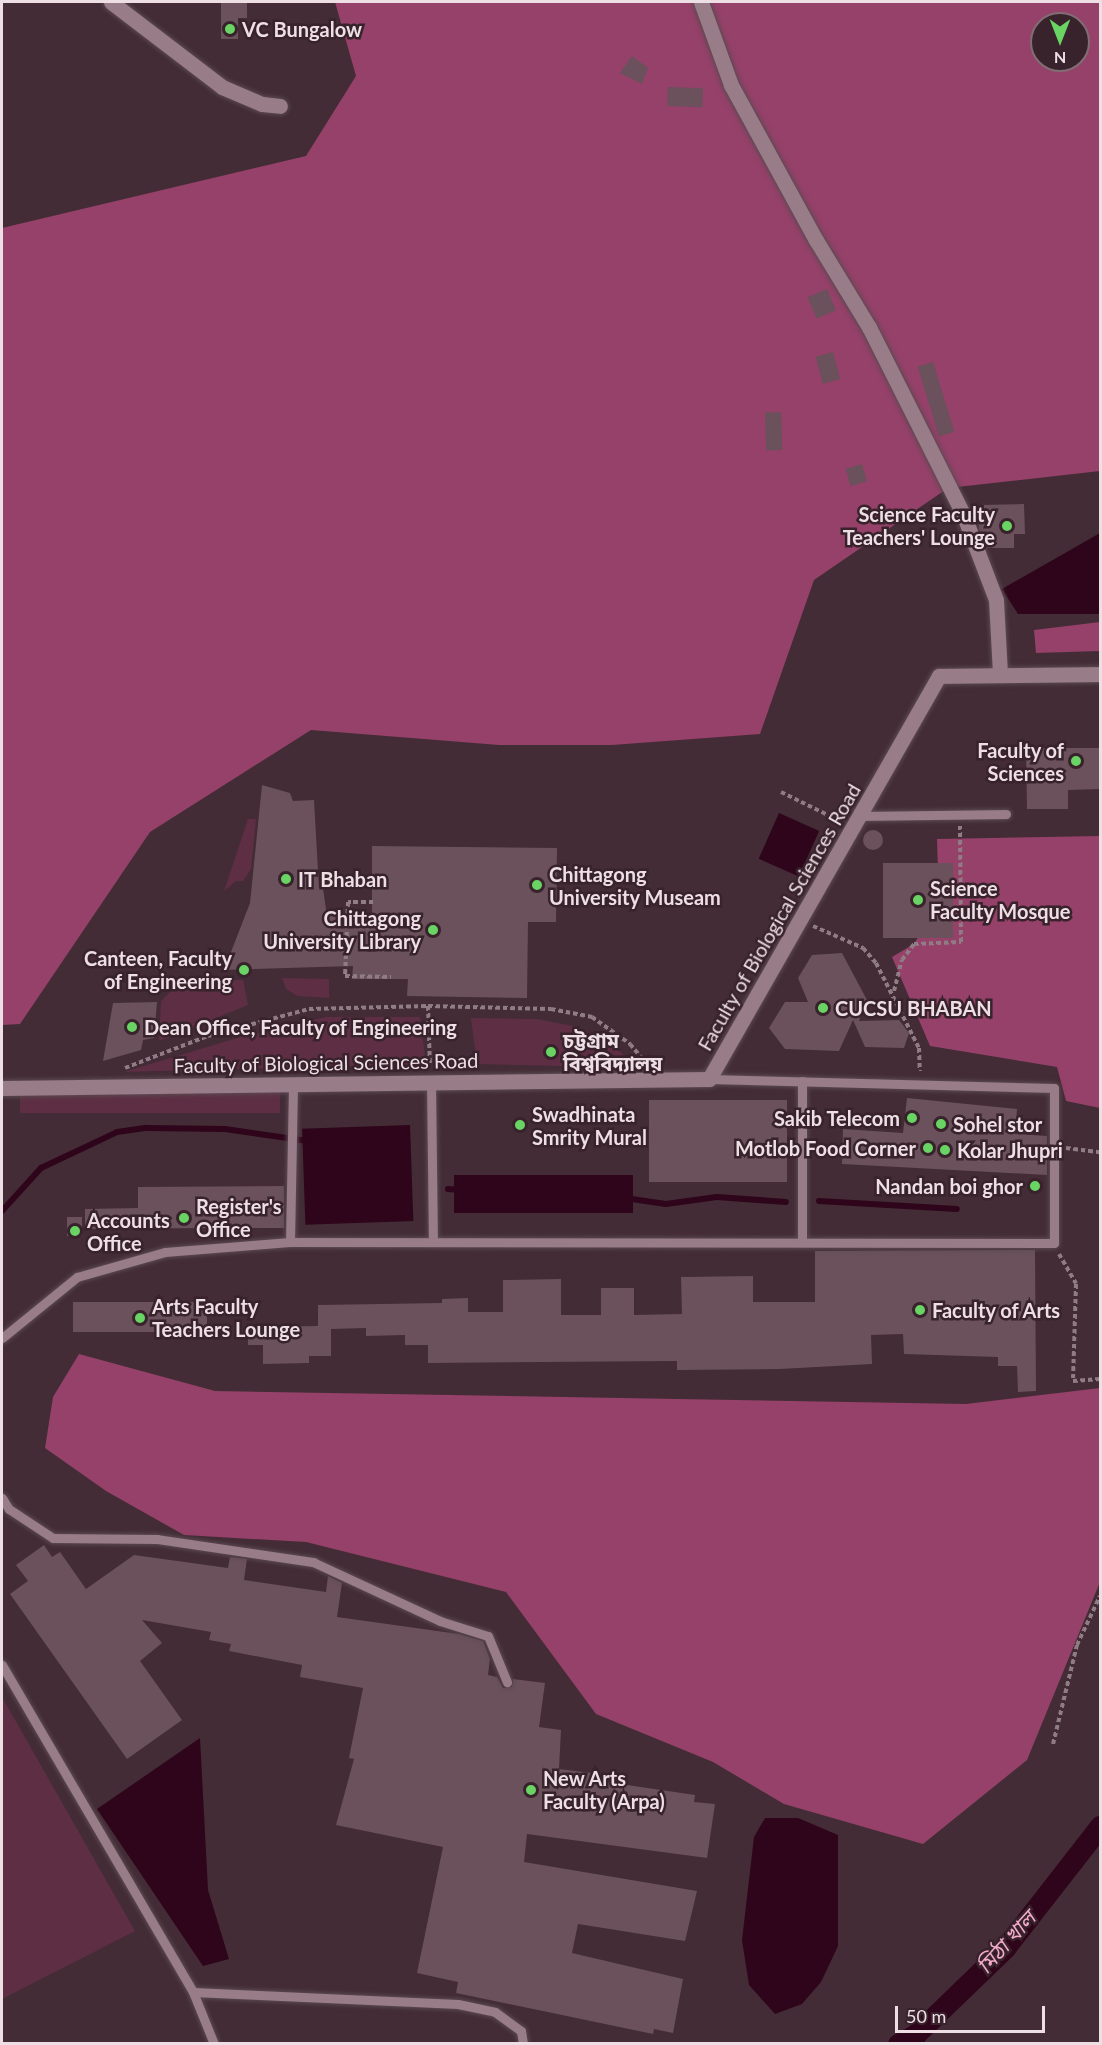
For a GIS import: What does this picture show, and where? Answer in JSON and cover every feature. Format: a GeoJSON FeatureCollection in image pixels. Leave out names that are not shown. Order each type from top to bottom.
{"type":"FeatureCollection","features":[{"type":"Feature","properties":{"kind":"street"},"geometry":{"type":"LineString","coordinates":[[111,2],[222,87],[261,104],[280,106]]}},
{"type":"Feature","properties":{"kind":"street"},"geometry":{"type":"LineString","coordinates":[[701,2],[731,85],[816,240],[869,327],[964,516],[996,600],[1000,674]]}},
{"type":"Feature","properties":{"kind":"street","name":"Faculty of Biological Sciences Road"},"geometry":{"type":"LineString","coordinates":[[2,1088],[709,1078],[859,822],[939,676],[1101,674]]}},
{"type":"Feature","properties":{"kind":"lane"},"geometry":{"type":"LineString","coordinates":[[859,822],[960,814],[1006,814]]}},
{"type":"Feature","properties":{"kind":"lane"},"geometry":{"type":"LineString","coordinates":[[2,1338],[78,1277],[165,1252],[290,1242],[1054,1243],[1054,1088],[709,1078]]}},
{"type":"Feature","properties":{"kind":"lane"},"geometry":{"type":"LineString","coordinates":[[802,1081],[802,1242]]}},
{"type":"Feature","properties":{"kind":"lane"},"geometry":{"type":"LineString","coordinates":[[431,1082],[433,1242]]}},
{"type":"Feature","properties":{"kind":"lane"},"geometry":{"type":"LineString","coordinates":[[290,1242],[293,1084]]}},
{"type":"Feature","properties":{"kind":"lane"},"geometry":{"type":"LineString","coordinates":[[2,1498],[9,1509],[53,1538],[157,1539],[313,1562],[430,1616],[488,1636],[507,1682]]}},
{"type":"Feature","properties":{"kind":"lane"},"geometry":{"type":"LineString","coordinates":[[2,1665],[193,1992],[214,2043]]}},
{"type":"Feature","properties":{"kind":"lane"},"geometry":{"type":"LineString","coordinates":[[193,1992],[458,2004],[495,2012],[521,2031],[523,2043]]}},
{"type":"Feature","properties":{"kind":"path"},"geometry":{"type":"LineString","coordinates":[[781,792],[859,822]]}},
{"type":"Feature","properties":{"kind":"path"},"geometry":{"type":"LineString","coordinates":[[894,991],[902,960],[914,944],[961,942],[960,814]]}},
{"type":"Feature","properties":{"kind":"path"},"geometry":{"type":"LineString","coordinates":[[373,902],[348,902],[345,976],[391,977]]}},
{"type":"Feature","properties":{"kind":"path"},"geometry":{"type":"LineString","coordinates":[[802,921],[864,948],[894,991],[919,1048],[920,1084]]}},
{"type":"Feature","properties":{"kind":"path"},"geometry":{"type":"LineString","coordinates":[[121,1070],[208,1036],[309,1009],[428,1006],[551,1009],[592,1017],[630,1044],[660,1079]]}},
{"type":"Feature","properties":{"kind":"path"},"geometry":{"type":"LineString","coordinates":[[428,1006],[431,1082]]}},
{"type":"Feature","properties":{"kind":"path"},"geometry":{"type":"LineString","coordinates":[[1054,1145],[1101,1152]]}},
{"type":"Feature","properties":{"kind":"path"},"geometry":{"type":"LineString","coordinates":[[1054,1243],[1076,1284],[1073,1381],[1101,1379]]}},
{"type":"Feature","properties":{"kind":"path"},"geometry":{"type":"LineString","coordinates":[[1053,1744],[1077,1645],[1101,1596]]}},
{"type":"Feature","properties":{"kind":"shaded area"},"geometry":{"type":"Polygon","coordinates":[[[335,2],[1100,2],[1100,471],[948,488],[814,580],[760,734],[612,745],[499,745],[311,730],[150,832],[20,1024],[2,1025],[2,228],[306,156],[356,76],[335,2]]]}},
{"type":"Feature","properties":{"kind":"shaded area"},"geometry":{"type":"Polygon","coordinates":[[[1100,533],[1100,614],[1018,614],[1002,589],[1100,533]]]}},
{"type":"Feature","properties":{"kind":"shaded area"},"geometry":{"type":"Polygon","coordinates":[[[1100,622],[1100,651],[1036,653],[1034,630],[1100,622]]]}},
{"type":"Feature","properties":{"kind":"shaded area"},"geometry":{"type":"Polygon","coordinates":[[[779,813],[819,831],[799,877],[759,859],[779,813]]]}},
{"type":"Feature","properties":{"kind":"shaded area"},"geometry":{"type":"Polygon","coordinates":[[[248,819],[256,819],[251,869],[243,881],[236,881],[224,891],[248,819]]]}},
{"type":"Feature","properties":{"kind":"shaded area"},"geometry":{"type":"Polygon","coordinates":[[[1100,836],[1100,1108],[1066,1101],[1057,1067],[930,1046],[892,957],[914,944],[939,903],[937,839],[1100,836]]]}},
{"type":"Feature","properties":{"kind":"shaded area"},"geometry":{"type":"Polygon","coordinates":[[[282,978],[329,979],[329,998],[297,996],[286,989],[282,978]]]}},
{"type":"Feature","properties":{"kind":"shaded area"},"geometry":{"type":"Polygon","coordinates":[[[204,980],[243,980],[248,1005],[159,1041],[161,1001],[175,987],[204,980]]]}},
{"type":"Feature","properties":{"kind":"shaded area"},"geometry":{"type":"Polygon","coordinates":[[[326,1017],[420,1017],[426,1064],[124,1072],[237,1038],[326,1017]]]}},
{"type":"Feature","properties":{"kind":"shaded area"},"geometry":{"type":"Polygon","coordinates":[[[471,1018],[537,1019],[578,1027],[611,1043],[638,1068],[477,1064],[471,1018]]]}},
{"type":"Feature","properties":{"kind":"shaded area"},"geometry":{"type":"Polygon","coordinates":[[[20,1091],[280,1091],[280,1113],[20,1113],[20,1091]]]}},
{"type":"Feature","properties":{"kind":"shaded area"},"geometry":{"type":"Polygon","coordinates":[[[410,1125],[413,1221],[305,1225],[302,1129],[410,1125]]]}},
{"type":"Feature","properties":{"kind":"shaded area"},"geometry":{"type":"Polygon","coordinates":[[[454,1175],[633,1175],[633,1213],[454,1213],[454,1175]]]}},
{"type":"Feature","properties":{"kind":"shaded area"},"geometry":{"type":"Polygon","coordinates":[[[79,1354],[215,1391],[966,1404],[1100,1388],[1100,1582],[1027,1760],[923,1844],[784,1804],[713,1762],[596,1714],[506,1592],[306,1542],[184,1535],[106,1491],[45,1448],[53,1397],[79,1354]]]}},
{"type":"Feature","properties":{"kind":"shaded area"},"geometry":{"type":"Polygon","coordinates":[[[2,1697],[135,1931],[2,1999],[2,1697]]]}},
{"type":"Feature","properties":{"kind":"shaded area"},"geometry":{"type":"Polygon","coordinates":[[[200,1738],[208,1890],[229,1959],[203,1966],[97,1809],[200,1738]]]}},
{"type":"Feature","properties":{"kind":"shaded area"},"geometry":{"type":"Polygon","coordinates":[[[765,1818],[798,1818],[838,1835],[838,1946],[821,1982],[802,2004],[775,2014],[749,1985],[742,1940],[754,1837],[765,1818]]]}},
{"type":"Feature","properties":{"kind":"building","name":"VC Bungalow"},"geometry":{"type":"Polygon","coordinates":[[[221,2],[247,2],[247,18],[238,18],[238,39],[221,39],[221,2]]]}},
{"type":"Feature","properties":{"kind":"building"},"geometry":{"type":"Polygon","coordinates":[[[632,56],[648,68],[642,84],[620,73],[632,56]]]}},
{"type":"Feature","properties":{"kind":"building"},"geometry":{"type":"Polygon","coordinates":[[[668,87],[703,88],[702,107],[667,106],[668,87]]]}},
{"type":"Feature","properties":{"kind":"building"},"geometry":{"type":"Polygon","coordinates":[[[827,289],[836,310],[817,318],[808,297],[827,289]]]}},
{"type":"Feature","properties":{"kind":"building"},"geometry":{"type":"Polygon","coordinates":[[[833,352],[840,379],[823,384],[816,357],[833,352]]]}},
{"type":"Feature","properties":{"kind":"building"},"geometry":{"type":"Polygon","coordinates":[[[933,362],[954,432],[939,436],[918,367],[933,362]]]}},
{"type":"Feature","properties":{"kind":"building"},"geometry":{"type":"Polygon","coordinates":[[[781,412],[782,450],[766,451],[765,413],[781,412]]]}},
{"type":"Feature","properties":{"kind":"building"},"geometry":{"type":"Polygon","coordinates":[[[862,464],[867,481],[851,486],[846,469],[862,464]]]}},
{"type":"Feature","properties":{"kind":"building"},"geometry":{"type":"Polygon","coordinates":[[[1024,504],[1025,534],[1014,534],[1014,548],[987,548],[979,529],[979,505],[1024,504]]]}},
{"type":"Feature","properties":{"kind":"building","name":"Faculty of Sciences"},"geometry":{"type":"Polygon","coordinates":[[[1026,748],[1101,748],[1101,789],[1068,790],[1068,809],[1027,809],[1026,748]]]}},
{"type":"Feature","properties":{"kind":"building","name":"Chittagong University Library"},"geometry":{"type":"Polygon","coordinates":[[[262,785],[290,793],[293,801],[314,800],[319,888],[323,888],[327,916],[372,917],[372,846],[557,848],[556,922],[528,922],[527,998],[407,996],[408,979],[352,979],[353,966],[224,970],[250,903],[262,785]]]}},
{"type":"Feature","properties":{"kind":"building"},"geometry":{"type":"Polygon","coordinates":[[[873,830],[880,833],[883,840],[880,847],[873,850],[866,847],[863,840],[866,833],[873,830]]]}},
{"type":"Feature","properties":{"kind":"building","name":"Science Faculty Mosque"},"geometry":{"type":"Polygon","coordinates":[[[883,863],[953,863],[953,938],[883,938],[883,863]]]}},
{"type":"Feature","properties":{"kind":"building","name":"CUCSU BHABAN"},"geometry":{"type":"Polygon","coordinates":[[[842,953],[867,1000],[859,1021],[899,1020],[909,1033],[904,1048],[865,1047],[853,1020],[839,1051],[785,1049],[769,1028],[785,1002],[808,1002],[798,978],[812,955],[842,953]]]}},
{"type":"Feature","properties":{"kind":"building","name":"Dean Office, Faculty of Engineering"},"geometry":{"type":"Polygon","coordinates":[[[157,1002],[154,1038],[143,1040],[141,1050],[103,1061],[113,1003],[157,1002]]]}},
{"type":"Feature","properties":{"kind":"building","name":"Kolar Jhupri"},"geometry":{"type":"Polygon","coordinates":[[[907,1098],[1017,1109],[1015,1134],[1047,1136],[1047,1175],[842,1164],[843,1129],[903,1133],[907,1098]]]}},
{"type":"Feature","properties":{"kind":"building"},"geometry":{"type":"Polygon","coordinates":[[[649,1100],[787,1100],[787,1182],[649,1182],[649,1100]]]}},
{"type":"Feature","properties":{"kind":"building","name":"Register's Office"},"geometry":{"type":"Polygon","coordinates":[[[284,1186],[284,1228],[231,1228],[231,1239],[212,1239],[212,1228],[85,1229],[85,1209],[138,1208],[138,1187],[284,1186]]]}},
{"type":"Feature","properties":{"kind":"building","name":"Accounts Office"},"geometry":{"type":"Polygon","coordinates":[[[67,1217],[82,1217],[82,1236],[67,1236],[67,1217]]]}},
{"type":"Feature","properties":{"kind":"building","name":"Faculty of Arts"},"geometry":{"type":"Polygon","coordinates":[[[1035,1250],[1036,1391],[1018,1392],[1017,1366],[998,1366],[998,1357],[904,1354],[903,1334],[871,1335],[872,1364],[780,1369],[677,1370],[677,1361],[428,1363],[428,1345],[405,1345],[405,1335],[366,1336],[366,1328],[331,1329],[331,1356],[309,1356],[309,1363],[263,1364],[263,1345],[248,1345],[248,1327],[318,1326],[318,1305],[442,1303],[442,1299],[468,1298],[468,1312],[503,1312],[503,1280],[561,1279],[561,1315],[601,1315],[601,1288],[634,1288],[634,1315],[682,1314],[681,1277],[753,1276],[753,1302],[815,1302],[815,1251],[1035,1250]]]}},
{"type":"Feature","properties":{"kind":"building","name":"Arts Faculty Teachers Lounge"},"geometry":{"type":"Polygon","coordinates":[[[73,1302],[207,1302],[207,1332],[73,1332],[73,1302]]]}},
{"type":"Feature","properties":{"kind":"building","name":"New Arts Faculty (Arpa)"},"geometry":{"type":"Polygon","coordinates":[[[44,1545],[52,1557],[60,1552],[86,1589],[134,1555],[228,1568],[230,1557],[247,1559],[244,1580],[326,1592],[328,1576],[342,1583],[337,1617],[459,1634],[483,1641],[490,1659],[488,1675],[497,1677],[503,1688],[512,1687],[513,1679],[545,1683],[539,1727],[561,1730],[559,1769],[608,1775],[607,1782],[695,1795],[694,1802],[715,1804],[707,1858],[527,1834],[524,1862],[697,1891],[685,1941],[578,1924],[572,1953],[683,1979],[673,2033],[654,2029],[653,2034],[456,1993],[458,1982],[417,1973],[443,1847],[336,1825],[354,1759],[349,1758],[363,1688],[300,1677],[302,1665],[229,1651],[231,1644],[209,1640],[211,1632],[142,1620],[162,1643],[140,1661],[182,1720],[127,1759],[10,1594],[28,1581],[16,1565],[44,1545]]]}},
{"type":"Feature","properties":{"kind":"waterway"},"geometry":{"type":"LineString","coordinates":[[2,1211],[41,1168],[117,1132],[147,1128],[225,1129],[308,1141]]}},
{"type":"Feature","properties":{"kind":"waterway"},"geometry":{"type":"LineString","coordinates":[[448,1189],[461,1190]]}},
{"type":"Feature","properties":{"kind":"waterway"},"geometry":{"type":"LineString","coordinates":[[625,1198],[666,1204],[717,1197],[786,1202]]}},
{"type":"Feature","properties":{"kind":"waterway"},"geometry":{"type":"LineString","coordinates":[[819,1201],[957,1209]]}},
{"type":"Feature","properties":{"kind":"waterway","name":"মিঠা খাল"},"geometry":{"type":"LineString","coordinates":[[898,2044],[916,2034],[1005,1948],[1100,1826]]}},
{"type":"Feature","properties":{"kind":"place","name":"VC Bungalow"},"geometry":{"type":"Point","coordinates":[230,29]}},
{"type":"Feature","properties":{"kind":"place","name":"Science Faculty Teachers' Lounge"},"geometry":{"type":"Point","coordinates":[1007,526]}},
{"type":"Feature","properties":{"kind":"place","name":"Faculty of Sciences"},"geometry":{"type":"Point","coordinates":[1076,761]}},
{"type":"Feature","properties":{"kind":"place","name":"IT Bhaban"},"geometry":{"type":"Point","coordinates":[286,879]}},
{"type":"Feature","properties":{"kind":"place","name":"Chittagong University Museam"},"geometry":{"type":"Point","coordinates":[537,885]}},
{"type":"Feature","properties":{"kind":"place","name":"Science Faculty Mosque"},"geometry":{"type":"Point","coordinates":[918,900]}},
{"type":"Feature","properties":{"kind":"place","name":"Chittagong University Library"},"geometry":{"type":"Point","coordinates":[433,930]}},
{"type":"Feature","properties":{"kind":"place","name":"Canteen, Faculty of Engineering"},"geometry":{"type":"Point","coordinates":[244,970]}},
{"type":"Feature","properties":{"kind":"place","name":"CUCSU BHABAN"},"geometry":{"type":"Point","coordinates":[823,1008]}},
{"type":"Feature","properties":{"kind":"place","name":"Dean Office, Faculty of Engineering"},"geometry":{"type":"Point","coordinates":[132,1027]}},
{"type":"Feature","properties":{"kind":"place","name":"চট্টগ্রাম বিশ্ববিদ্যালয়"},"geometry":{"type":"Point","coordinates":[551,1052]}},
{"type":"Feature","properties":{"kind":"place","name":"Sakib Telecom"},"geometry":{"type":"Point","coordinates":[912,1118]}},
{"type":"Feature","properties":{"kind":"place","name":"Sohel stor"},"geometry":{"type":"Point","coordinates":[941,1124]}},
{"type":"Feature","properties":{"kind":"place","name":"Swadhinata Smrity Mural"},"geometry":{"type":"Point","coordinates":[520,1125]}},
{"type":"Feature","properties":{"kind":"place","name":"Motlob Food Corner"},"geometry":{"type":"Point","coordinates":[928,1148]}},
{"type":"Feature","properties":{"kind":"place","name":"Kolar Jhupri"},"geometry":{"type":"Point","coordinates":[945,1150]}},
{"type":"Feature","properties":{"kind":"place","name":"Nandan boi ghor"},"geometry":{"type":"Point","coordinates":[1035,1186]}},
{"type":"Feature","properties":{"kind":"place","name":"Register's Office"},"geometry":{"type":"Point","coordinates":[184,1218]}},
{"type":"Feature","properties":{"kind":"place","name":"Accounts Office"},"geometry":{"type":"Point","coordinates":[75,1231]}},
{"type":"Feature","properties":{"kind":"place","name":"Faculty of Arts"},"geometry":{"type":"Point","coordinates":[920,1310]}},
{"type":"Feature","properties":{"kind":"place","name":"Arts Faculty Teachers Lounge"},"geometry":{"type":"Point","coordinates":[140,1318]}},
{"type":"Feature","properties":{"kind":"place","name":"New Arts Faculty (Arpa)"},"geometry":{"type":"Point","coordinates":[531,1790]}}]}
